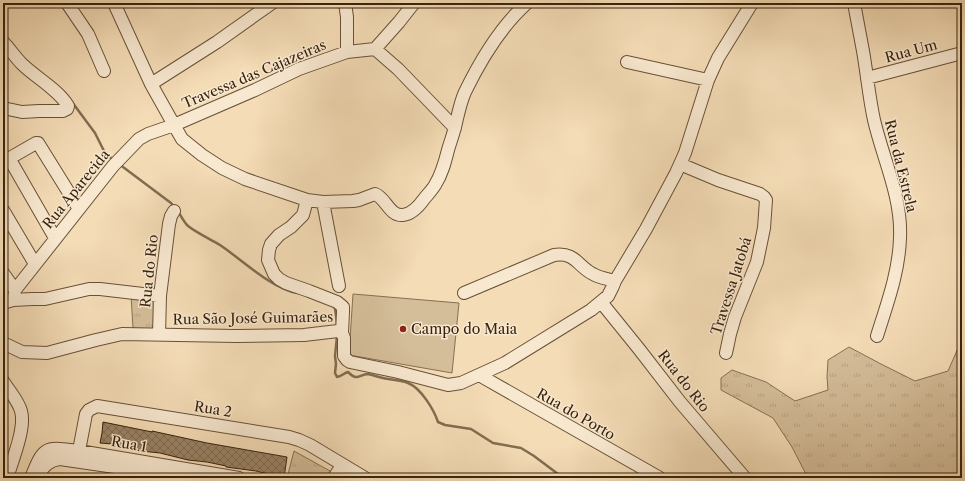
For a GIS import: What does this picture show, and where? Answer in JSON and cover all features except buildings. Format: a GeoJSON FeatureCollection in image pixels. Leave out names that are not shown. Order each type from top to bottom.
{"type":"FeatureCollection","features":[{"type":"Feature","properties":{"kind":"street"},"geometry":{"type":"LineString","coordinates":[[67,3],[88,34],[104,71]]}},
{"type":"Feature","properties":{"kind":"street"},"geometry":{"type":"LineString","coordinates":[[114,3],[151,84],[182,139],[202,155],[222,168],[245,179],[307,200],[322,202],[359,200],[374,194],[398,215],[410,213],[418,206],[435,184],[442,172],[464,94],[477,68],[495,38],[527,3]]}},
{"type":"Feature","properties":{"kind":"street"},"geometry":{"type":"LineString","coordinates":[[151,84],[216,42],[272,3]]}},
{"type":"Feature","properties":{"kind":"street","name":"Travessa das Cajazeiras"},"geometry":{"type":"LineString","coordinates":[[344,3],[347,17],[347,52]]}},
{"type":"Feature","properties":{"kind":"street"},"geometry":{"type":"LineString","coordinates":[[414,3],[375,49],[398,70],[455,128]]}},
{"type":"Feature","properties":{"kind":"street","name":"Rua São José Guimarães"},"geometry":{"type":"LineString","coordinates":[[3,343],[22,352],[47,353],[122,334],[236,336],[304,335],[337,332],[344,338],[344,356],[350,362],[398,372],[448,385],[461,383],[505,363],[591,310],[608,296],[680,164],[694,126],[702,94],[708,80],[718,58],[752,3]]}},
{"type":"Feature","properties":{"kind":"street","name":"Rua da Estrela"},"geometry":{"type":"LineString","coordinates":[[854,3],[871,106],[878,136],[899,206],[900,245],[897,270],[877,336]]}},
{"type":"Feature","properties":{"kind":"street"},"geometry":{"type":"LineString","coordinates":[[3,42],[20,62],[46,83],[65,101],[68,106],[67,109],[63,111],[54,112],[22,112],[3,108]]}},
{"type":"Feature","properties":{"kind":"street","name":"Travessa das Cajazeiras"},"geometry":{"type":"LineString","coordinates":[[174,125],[299,70],[347,52],[375,49]]}},
{"type":"Feature","properties":{"kind":"street","name":"Rua Um"},"geometry":{"type":"LineString","coordinates":[[867,78],[962,53]]}},
{"type":"Feature","properties":{"kind":"street"},"geometry":{"type":"LineString","coordinates":[[627,62],[708,80]]}},
{"type":"Feature","properties":{"kind":"street","name":"Rua Aparecida"},"geometry":{"type":"LineString","coordinates":[[10,298],[55,238],[116,162],[138,139],[174,125]]}},
{"type":"Feature","properties":{"kind":"street"},"geometry":{"type":"LineString","coordinates":[[55,238],[6,160],[36,143],[39,144],[79,209]]}},
{"type":"Feature","properties":{"kind":"street","name":"Travessa Jatobá"},"geometry":{"type":"LineString","coordinates":[[680,164],[718,180],[760,194],[766,200],[764,228],[757,262],[734,317],[726,353]]}},
{"type":"Feature","properties":{"kind":"street"},"geometry":{"type":"LineString","coordinates":[[307,200],[303,215],[292,227],[271,244],[268,250],[268,260],[274,274],[286,284],[309,291],[341,304],[343,307],[343,312],[337,332]]}},
{"type":"Feature","properties":{"kind":"street"},"geometry":{"type":"LineString","coordinates":[[322,202],[339,286]]}},
{"type":"Feature","properties":{"kind":"street"},"geometry":{"type":"LineString","coordinates":[[3,210],[35,264]]}},
{"type":"Feature","properties":{"kind":"street","name":"Rua do Rio"},"geometry":{"type":"LineString","coordinates":[[159,335],[160,296],[169,224],[174,211]]}},
{"type":"Feature","properties":{"kind":"street"},"geometry":{"type":"LineString","coordinates":[[464,293],[554,255],[561,254],[568,255],[575,259],[593,274],[615,281]]}},
{"type":"Feature","properties":{"kind":"street"},"geometry":{"type":"LineString","coordinates":[[3,272],[10,298],[45,299],[83,290],[94,289],[160,296]]}},
{"type":"Feature","properties":{"kind":"street","name":"Rua do Rio"},"geometry":{"type":"LineString","coordinates":[[601,302],[639,348],[680,402],[744,478]]}},
{"type":"Feature","properties":{"kind":"street","name":"Rua do Porto"},"geometry":{"type":"LineString","coordinates":[[478,375],[660,478]]}},
{"type":"Feature","properties":{"kind":"street"},"geometry":{"type":"LineString","coordinates":[[3,382],[17,402],[21,411],[22,420],[20,437],[7,478]]}},
{"type":"Feature","properties":{"kind":"street","name":"Rua 2"},"geometry":{"type":"LineString","coordinates":[[78,456],[86,414],[89,410],[98,406],[288,437],[310,445],[364,478]]}},
{"type":"Feature","properties":{"kind":"street","name":"Rua 1"},"geometry":{"type":"LineString","coordinates":[[31,478],[38,460],[46,451],[54,448],[78,456],[190,478]]}},
{"type":"Feature","properties":{"kind":"street","name":"Rua 1"},"geometry":{"type":"LineString","coordinates":[[35,478],[45,465],[54,460],[78,456],[239,478]]}},
{"type":"Feature","properties":{"kind":"street"},"geometry":{"type":"LineString","coordinates":[[334,478],[342,465]]}},
{"type":"Feature","properties":{"kind":"green space","name":"Campo do Maia"},"geometry":{"type":"Polygon","coordinates":[[[353,294],[459,303],[452,373],[349,355],[353,294]]]}},
{"type":"Feature","properties":{"kind":"green space"},"geometry":{"type":"Polygon","coordinates":[[[131,295],[157,298],[156,329],[133,328],[131,295]]]}},
{"type":"Feature","properties":{"kind":"green space"},"geometry":{"type":"Polygon","coordinates":[[[962,339],[962,478],[808,478],[792,447],[773,418],[721,390],[721,378],[732,370],[766,382],[795,401],[828,390],[828,360],[849,347],[915,381],[948,371],[962,339]]]}},
{"type":"Feature","properties":{"kind":"green space"},"geometry":{"type":"Polygon","coordinates":[[[294,451],[330,471],[330,474],[327,478],[287,478],[294,451]]]}},
{"type":"Feature","properties":{"kind":"waterway"},"geometry":{"type":"LineString","coordinates":[[72,102],[95,133],[104,151],[113,160]]}},
{"type":"Feature","properties":{"kind":"waterway"},"geometry":{"type":"LineString","coordinates":[[119,164],[171,203],[175,208]]}},
{"type":"Feature","properties":{"kind":"waterway"},"geometry":{"type":"LineString","coordinates":[[178,211],[185,223],[199,234],[220,245],[267,280],[277,286],[297,293]]}},
{"type":"Feature","properties":{"kind":"waterway"},"geometry":{"type":"LineString","coordinates":[[334,307],[337,323]]}},
{"type":"Feature","properties":{"kind":"waterway"},"geometry":{"type":"LineString","coordinates":[[337,336],[335,356],[335,373],[337,377],[348,372],[354,377],[368,374],[408,383],[422,394],[438,422],[445,425],[471,429],[493,443],[521,448],[558,474],[576,478]]}},
{"type":"Feature","properties":{"kind":"place","name":"Campo do Maia"},"geometry":{"type":"Point","coordinates":[403,329]}}]}
